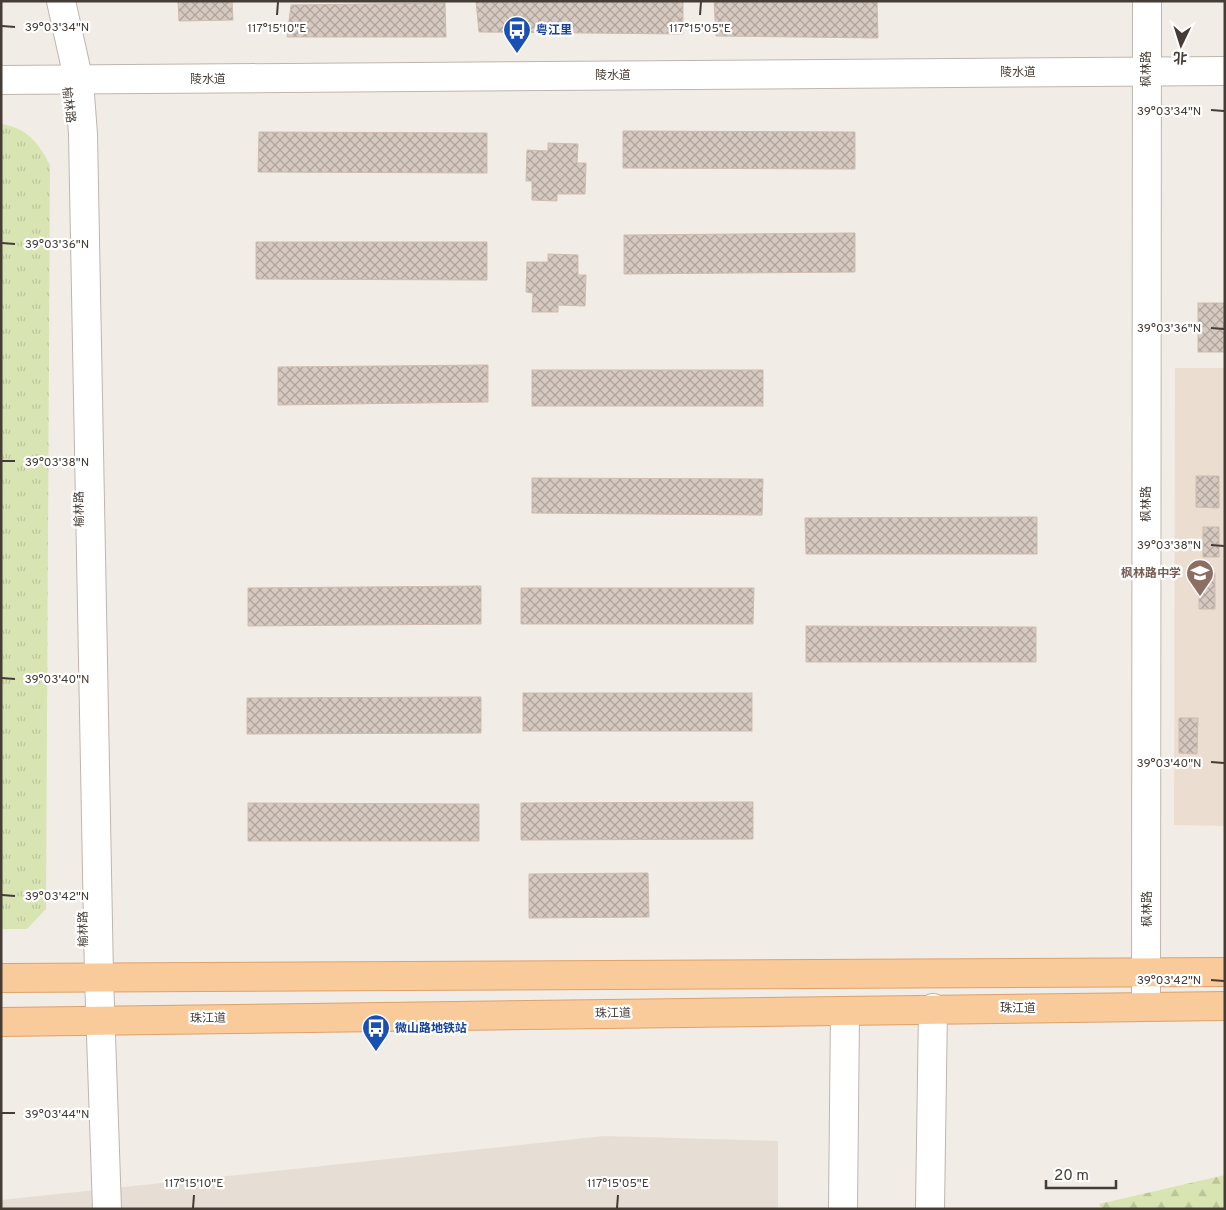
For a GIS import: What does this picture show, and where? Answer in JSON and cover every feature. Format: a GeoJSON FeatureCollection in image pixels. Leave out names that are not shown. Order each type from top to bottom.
{"type":"FeatureCollection","features":[{"type":"Feature","properties":{"kind":"main road"},"geometry":{"type":"LineString","coordinates":[[1,978],[1225,972]]}},
{"type":"Feature","properties":{"kind":"main road","name":"珠江道"},"geometry":{"type":"LineString","coordinates":[[1,1022],[845,1011],[933,1008],[1225,1006]]}},
{"type":"Feature","properties":{"kind":"street","name":"榆林路"},"geometry":{"type":"LineString","coordinates":[[49,1],[73,85],[84,134],[91,978],[92,1020],[107,1209]]}},
{"type":"Feature","properties":{"kind":"street","name":"榆林路"},"geometry":{"type":"LineString","coordinates":[[61,1],[73,85]]}},
{"type":"Feature","properties":{"kind":"street","name":"枫林路"},"geometry":{"type":"LineString","coordinates":[[1147,1],[1153,79],[1153,1006]]}},
{"type":"Feature","properties":{"kind":"street","name":"枫林路"},"geometry":{"type":"LineString","coordinates":[[1153,79],[1159,1]]}},
{"type":"Feature","properties":{"kind":"street","name":"陵水道"},"geometry":{"type":"LineString","coordinates":[[1,80],[73,85],[1153,79],[1225,71]]}},
{"type":"Feature","properties":{"kind":"street","name":"陵水道"},"geometry":{"type":"LineString","coordinates":[[1153,79],[1225,87]]}},
{"type":"Feature","properties":{"kind":"street","name":"陵水道"},"geometry":{"type":"LineString","coordinates":[[1,92],[73,85]]}},
{"type":"Feature","properties":{"kind":"street"},"geometry":{"type":"LineString","coordinates":[[930,1209],[933,1008]]}},
{"type":"Feature","properties":{"kind":"street"},"geometry":{"type":"LineString","coordinates":[[844,1209],[845,1011]]}},
{"type":"Feature","properties":{"kind":"shaded area","name":"枫林路中学"},"geometry":{"type":"Polygon","coordinates":[[[1175,368],[1225,368],[1225,826],[1174,825],[1175,368]]]}},
{"type":"Feature","properties":{"kind":"shaded area"},"geometry":{"type":"Polygon","coordinates":[[[604,1136],[778,1141],[778,1209],[1,1209],[1,1200],[604,1136]]]}},
{"type":"Feature","properties":{"kind":"green space"},"geometry":{"type":"Polygon","coordinates":[[[1,124],[18,129],[31,138],[50,165],[46,909],[27,929],[1,929],[1,124]]]}},
{"type":"Feature","properties":{"kind":"green space"},"geometry":{"type":"Polygon","coordinates":[[[1225,1175],[1225,1209],[1102,1209],[1099,1204],[1225,1175]]]}},
{"type":"Feature","properties":{"kind":"building"},"geometry":{"type":"Polygon","coordinates":[[[178,1],[232,1],[233,20],[179,21],[178,1]]]}},
{"type":"Feature","properties":{"kind":"building"},"geometry":{"type":"Polygon","coordinates":[[[476,1],[683,1],[683,34],[479,32],[476,1]]]}},
{"type":"Feature","properties":{"kind":"building"},"geometry":{"type":"Polygon","coordinates":[[[714,1],[877,1],[878,38],[716,36],[714,1]]]}},
{"type":"Feature","properties":{"kind":"building"},"geometry":{"type":"Polygon","coordinates":[[[445,3],[446,37],[287,37],[291,5],[445,3]]]}},
{"type":"Feature","properties":{"kind":"building"},"geometry":{"type":"Polygon","coordinates":[[[623,131],[855,132],[855,169],[623,168],[623,131]]]}},
{"type":"Feature","properties":{"kind":"building"},"geometry":{"type":"Polygon","coordinates":[[[259,132],[487,133],[487,173],[258,172],[259,132]]]}},
{"type":"Feature","properties":{"kind":"building"},"geometry":{"type":"Polygon","coordinates":[[[548,143],[578,144],[577,163],[586,163],[585,194],[557,194],[557,201],[532,200],[532,181],[526,181],[527,150],[548,151],[548,143]]]}},
{"type":"Feature","properties":{"kind":"building"},"geometry":{"type":"Polygon","coordinates":[[[855,233],[855,272],[624,274],[624,235],[855,233]]]}},
{"type":"Feature","properties":{"kind":"building"},"geometry":{"type":"Polygon","coordinates":[[[256,242],[487,242],[487,280],[256,279],[256,242]]]}},
{"type":"Feature","properties":{"kind":"building"},"geometry":{"type":"Polygon","coordinates":[[[548,254],[578,255],[578,275],[586,275],[585,306],[558,305],[558,312],[532,312],[533,293],[526,292],[527,262],[548,262],[548,254]]]}},
{"type":"Feature","properties":{"kind":"building"},"geometry":{"type":"Polygon","coordinates":[[[1198,303],[1225,303],[1225,352],[1198,352],[1198,303]]]}},
{"type":"Feature","properties":{"kind":"building"},"geometry":{"type":"Polygon","coordinates":[[[488,365],[488,402],[278,405],[278,367],[488,365]]]}},
{"type":"Feature","properties":{"kind":"building"},"geometry":{"type":"Polygon","coordinates":[[[532,370],[763,370],[763,406],[532,406],[532,370]]]}},
{"type":"Feature","properties":{"kind":"building"},"geometry":{"type":"Polygon","coordinates":[[[1196,476],[1219,476],[1219,508],[1196,507],[1196,476]]]}},
{"type":"Feature","properties":{"kind":"building"},"geometry":{"type":"Polygon","coordinates":[[[532,478],[763,479],[762,515],[532,513],[532,478]]]}},
{"type":"Feature","properties":{"kind":"building"},"geometry":{"type":"Polygon","coordinates":[[[1037,517],[1037,554],[806,554],[805,518],[1037,517]]]}},
{"type":"Feature","properties":{"kind":"building"},"geometry":{"type":"Polygon","coordinates":[[[1203,527],[1219,527],[1219,557],[1203,557],[1203,527]]]}},
{"type":"Feature","properties":{"kind":"building"},"geometry":{"type":"Polygon","coordinates":[[[1199,572],[1215,573],[1215,609],[1199,609],[1199,572]]]}},
{"type":"Feature","properties":{"kind":"building"},"geometry":{"type":"Polygon","coordinates":[[[481,586],[481,624],[248,626],[248,588],[481,586]]]}},
{"type":"Feature","properties":{"kind":"building"},"geometry":{"type":"Polygon","coordinates":[[[521,588],[754,588],[753,624],[521,624],[521,588]]]}},
{"type":"Feature","properties":{"kind":"building"},"geometry":{"type":"Polygon","coordinates":[[[806,626],[1036,627],[1036,662],[806,662],[806,626]]]}},
{"type":"Feature","properties":{"kind":"building"},"geometry":{"type":"Polygon","coordinates":[[[523,693],[752,693],[752,731],[523,731],[523,693]]]}},
{"type":"Feature","properties":{"kind":"building"},"geometry":{"type":"Polygon","coordinates":[[[481,697],[481,733],[247,734],[247,698],[481,697]]]}},
{"type":"Feature","properties":{"kind":"building"},"geometry":{"type":"Polygon","coordinates":[[[1179,718],[1198,718],[1197,754],[1179,753],[1179,718]]]}},
{"type":"Feature","properties":{"kind":"building"},"geometry":{"type":"Polygon","coordinates":[[[753,802],[753,839],[521,840],[521,803],[753,802]]]}},
{"type":"Feature","properties":{"kind":"building"},"geometry":{"type":"Polygon","coordinates":[[[248,803],[479,804],[479,841],[248,841],[248,803]]]}},
{"type":"Feature","properties":{"kind":"building"},"geometry":{"type":"Polygon","coordinates":[[[648,873],[649,917],[529,918],[529,874],[648,873]]]}},
{"type":"Feature","properties":{"kind":"place","name":"粤江里"},"geometry":{"type":"Point","coordinates":[517,54]}},
{"type":"Feature","properties":{"kind":"place","name":"枫林路中学"},"geometry":{"type":"Point","coordinates":[1200,597]}},
{"type":"Feature","properties":{"kind":"place","name":"微山路地铁站"},"geometry":{"type":"Point","coordinates":[376,1052]}}]}
